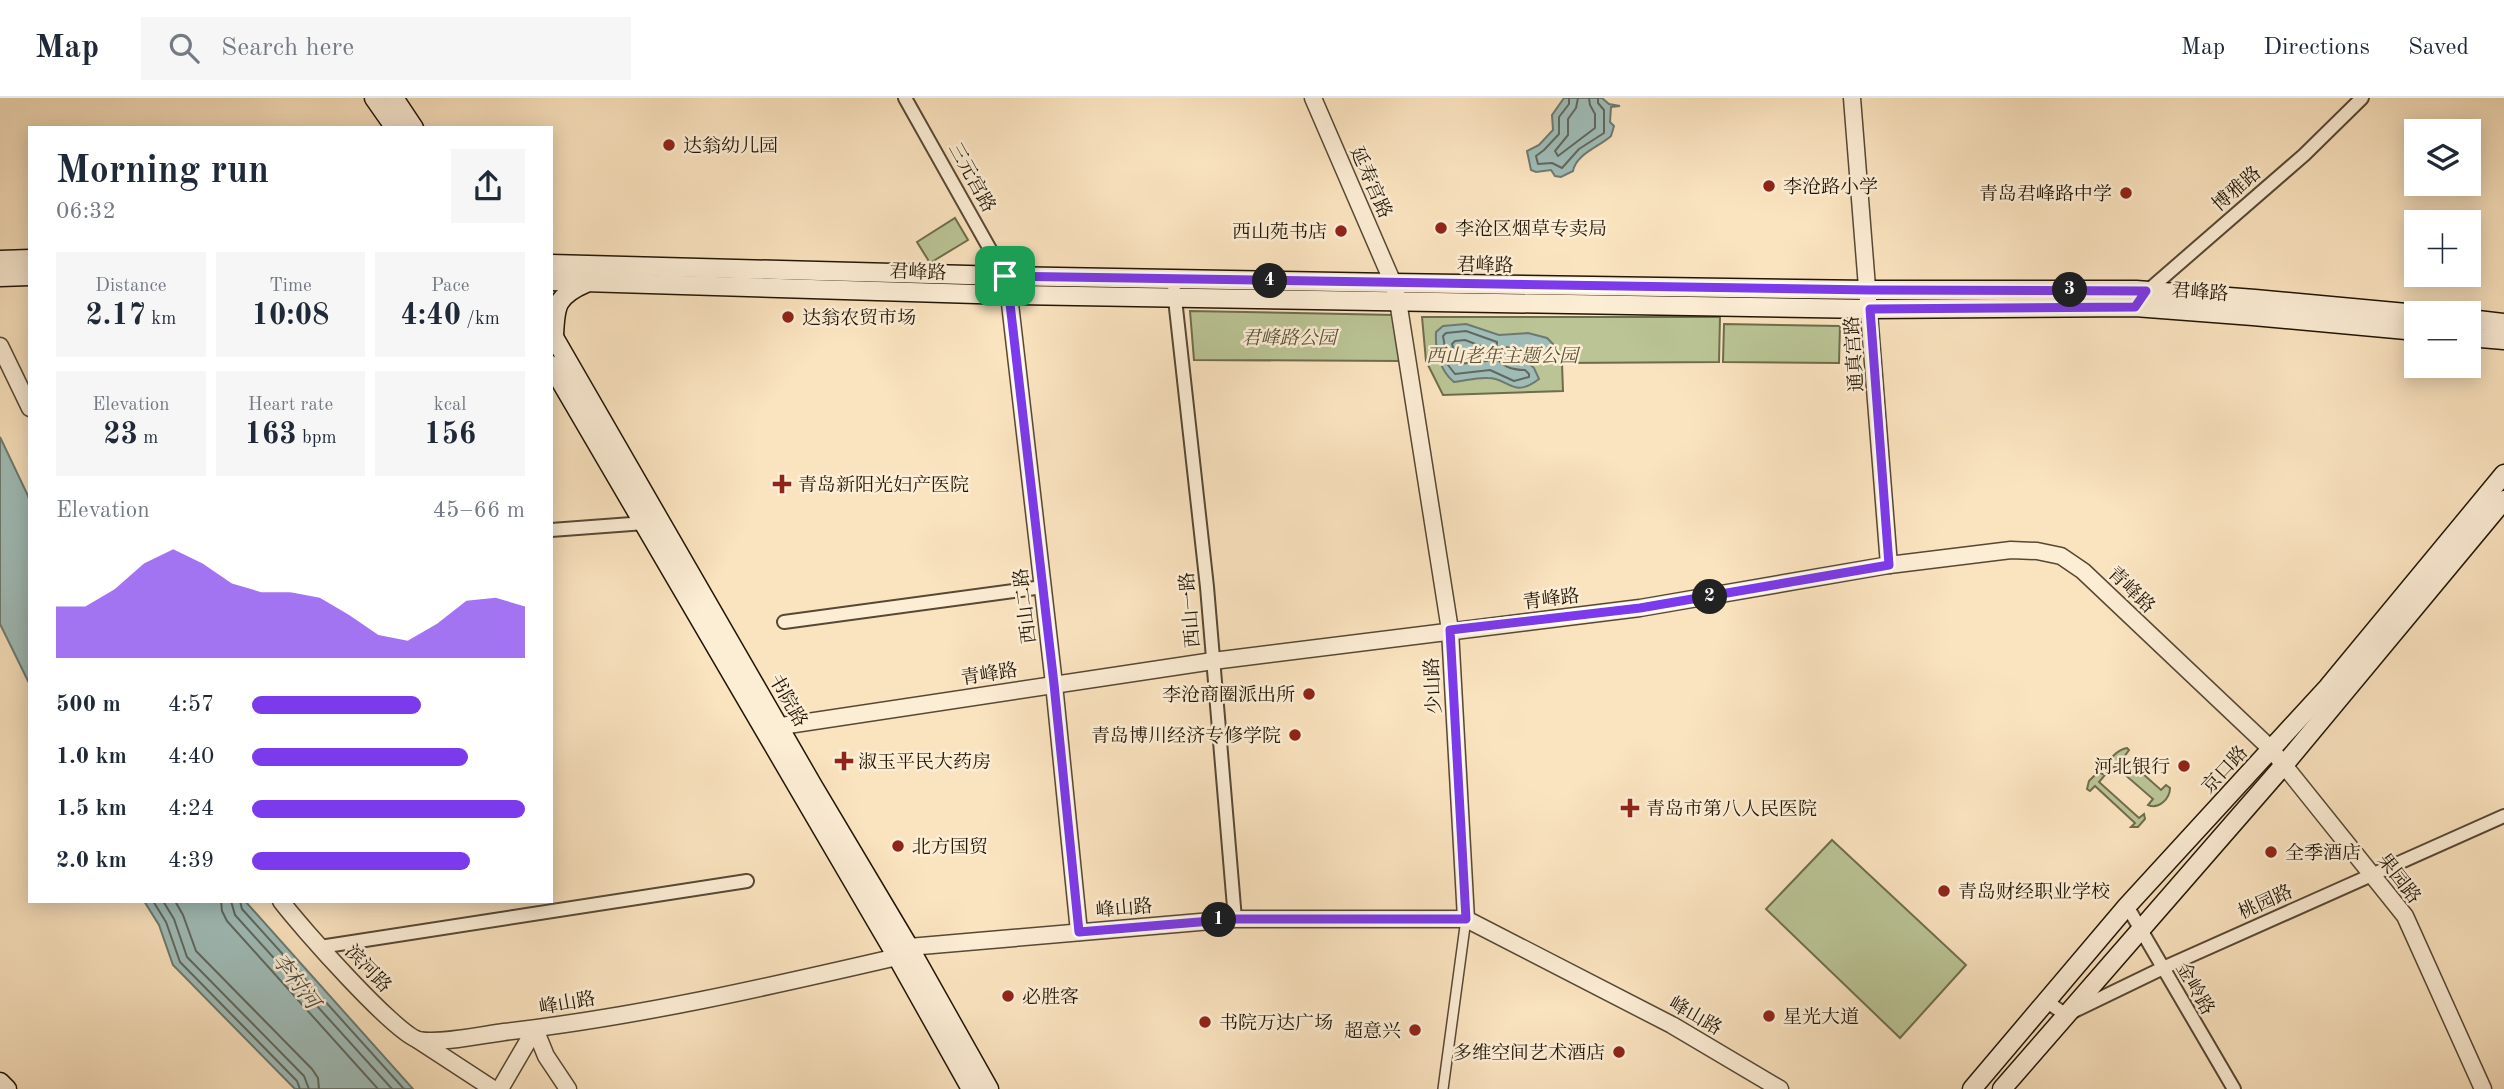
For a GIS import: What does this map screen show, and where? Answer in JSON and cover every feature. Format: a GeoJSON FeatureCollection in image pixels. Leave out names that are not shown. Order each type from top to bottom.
{"type":"FeatureCollection","features":[{"type":"Feature","properties":{"kind":"main road"},"geometry":{"type":"LineString","coordinates":[[374,98],[394,126]]}},
{"type":"Feature","properties":{"kind":"main road"},"geometry":{"type":"LineString","coordinates":[[394,98],[413,126]]}},
{"type":"Feature","properties":{"kind":"main road"},"geometry":{"type":"LineString","coordinates":[[0,260],[28,259]]}},
{"type":"Feature","properties":{"kind":"main road","name":"君峰路"},"geometry":{"type":"LineString","coordinates":[[553,264],[1173,279],[1396,292],[1870,309],[2135,307],[2404,330]]}},
{"type":"Feature","properties":{"kind":"main road"},"geometry":{"type":"LineString","coordinates":[[0,277],[28,276]]}},
{"type":"Feature","properties":{"kind":"main road","name":"君峰路"},"geometry":{"type":"LineString","coordinates":[[553,281],[1009,295],[1174,297],[1396,292],[2146,291],[2404,313]]}},
{"type":"Feature","properties":{"kind":"main road"},"geometry":{"type":"LineString","coordinates":[[553,334],[555,316],[562,296],[587,282]]}},
{"type":"Feature","properties":{"kind":"main road"},"geometry":{"type":"LineString","coordinates":[[2481,321],[2504,323]]}},
{"type":"Feature","properties":{"kind":"main road","name":"书院路"},"geometry":{"type":"LineString","coordinates":[[553,334],[771,728]]}},
{"type":"Feature","properties":{"kind":"main road"},"geometry":{"type":"LineString","coordinates":[[2481,338],[2504,340]]}},
{"type":"Feature","properties":{"kind":"main road","name":"书院路"},"geometry":{"type":"LineString","coordinates":[[553,368],[903,952],[989,1089]]}},
{"type":"Feature","properties":{"kind":"main road","name":"京口路"},"geometry":{"type":"LineString","coordinates":[[1972,1089],[2127,906],[2328,687],[2504,474]]}},
{"type":"Feature","properties":{"kind":"main road"},"geometry":{"type":"LineString","coordinates":[[2002,1089],[2284,765],[2504,500]]}},
{"type":"Feature","properties":{"kind":"main road","name":"书院路"},"geometry":{"type":"LineString","coordinates":[[903,952],[971,1089]]}},
{"type":"Feature","properties":{"kind":"main road"},"geometry":{"type":"LineString","coordinates":[[0,1082],[7,1089]]}},
{"type":"Feature","properties":{"kind":"street","name":"三元宫路"},"geometry":{"type":"LineString","coordinates":[[905,98],[1005,276]]}},
{"type":"Feature","properties":{"kind":"street","name":"延寿宫路"},"geometry":{"type":"LineString","coordinates":[[1312,98],[1396,292]]}},
{"type":"Feature","properties":{"kind":"street","name":"通真宫路"},"geometry":{"type":"LineString","coordinates":[[1852,98],[1889,565]]}},
{"type":"Feature","properties":{"kind":"street","name":"博雅路"},"geometry":{"type":"LineString","coordinates":[[2135,307],[2146,291],[2304,155],[2362,98]]}},
{"type":"Feature","properties":{"kind":"street","name":"西山二路"},"geometry":{"type":"LineString","coordinates":[[1005,276],[1054,684],[1079,932]]}},
{"type":"Feature","properties":{"kind":"street","name":"西山一路"},"geometry":{"type":"LineString","coordinates":[[1173,279],[1213,661],[1235,919]]}},
{"type":"Feature","properties":{"kind":"street","name":"少山路"},"geometry":{"type":"LineString","coordinates":[[1396,292],[1450,630],[1466,919],[1443,1089]]}},
{"type":"Feature","properties":{"kind":"street"},"geometry":{"type":"LineString","coordinates":[[0,346],[28,404]]}},
{"type":"Feature","properties":{"kind":"street"},"geometry":{"type":"LineString","coordinates":[[553,530],[645,523]]}},
{"type":"Feature","properties":{"kind":"street","name":"青峰路"},"geometry":{"type":"LineString","coordinates":[[771,728],[1213,661],[1640,608],[1889,565],[2011,550],[2038,551],[2061,556],[2082,570],[2271,750]]}},
{"type":"Feature","properties":{"kind":"street"},"geometry":{"type":"LineString","coordinates":[[784,622],[1043,587]]}},
{"type":"Feature","properties":{"kind":"street","name":"果园路"},"geometry":{"type":"LineString","coordinates":[[2271,750],[2405,916],[2483,1089]]}},
{"type":"Feature","properties":{"kind":"street","name":"桃园路"},"geometry":{"type":"LineString","coordinates":[[2066,1015],[2163,968],[2504,816]]}},
{"type":"Feature","properties":{"kind":"street"},"geometry":{"type":"LineString","coordinates":[[320,947],[747,881]]}},
{"type":"Feature","properties":{"kind":"street","name":"滨河路"},"geometry":{"type":"LineString","coordinates":[[283,903],[320,947],[386,1015],[418,1040],[494,1089]]}},
{"type":"Feature","properties":{"kind":"street","name":"金岭路"},"geometry":{"type":"LineString","coordinates":[[2127,906],[2234,1089]]}},
{"type":"Feature","properties":{"kind":"street","name":"峰山路"},"geometry":{"type":"LineString","coordinates":[[418,1040],[441,1040],[536,1029],[738,993],[903,952],[1079,932],[1235,919],[1466,919],[1672,1025],[1780,1089]]}},
{"type":"Feature","properties":{"kind":"street"},"geometry":{"type":"LineString","coordinates":[[2046,1001],[2066,1015]]}},
{"type":"Feature","properties":{"kind":"street"},"geometry":{"type":"LineString","coordinates":[[500,1089],[536,1029]]}},
{"type":"Feature","properties":{"kind":"street"},"geometry":{"type":"LineString","coordinates":[[536,1029],[546,1056],[568,1089]]}},
{"type":"Feature","properties":{"kind":"green space"},"geometry":{"type":"Polygon","coordinates":[[[955,218],[968,240],[930,263],[917,242],[955,218]]]}},
{"type":"Feature","properties":{"kind":"green space","name":"君峰路公园"},"geometry":{"type":"Polygon","coordinates":[[[1190,311],[1395,315],[1402,361],[1194,360],[1190,311]]]}},
{"type":"Feature","properties":{"kind":"green space","name":"西山老年主题公园"},"geometry":{"type":"Polygon","coordinates":[[[1422,317],[1720,317],[1719,362],[1562,363],[1563,391],[1443,395],[1426,361],[1422,317]]]}},
{"type":"Feature","properties":{"kind":"green space"},"geometry":{"type":"Polygon","coordinates":[[[1724,324],[1840,326],[1839,363],[1723,362],[1724,324]]]}},
{"type":"Feature","properties":{"kind":"green space"},"geometry":{"type":"Polygon","coordinates":[[[2127,748],[2129,750],[2124,757],[2161,790],[2166,785],[2170,788],[2168,796],[2159,805],[2148,805],[2153,799],[2115,766],[2110,771],[2107,769],[2114,756],[2127,748]]]}},
{"type":"Feature","properties":{"kind":"green space"},"geometry":{"type":"Polygon","coordinates":[[[2098,772],[2105,775],[2099,782],[2139,818],[2144,814],[2145,819],[2138,827],[2131,827],[2135,823],[2095,786],[2090,791],[2087,789],[2089,781],[2098,772]]]}},
{"type":"Feature","properties":{"kind":"green space"},"geometry":{"type":"Polygon","coordinates":[[[1832,840],[1966,965],[1900,1038],[1766,909],[1832,840]]]}},
{"type":"Feature","properties":{"kind":"water"},"geometry":{"type":"Polygon","coordinates":[[[1564,98],[1602,98],[1609,104],[1620,106],[1611,107],[1610,122],[1614,126],[1611,136],[1583,155],[1573,171],[1561,177],[1555,176],[1551,170],[1531,170],[1527,151],[1539,145],[1553,130],[1552,115],[1564,98]]]}},
{"type":"Feature","properties":{"kind":"water"},"geometry":{"type":"Polygon","coordinates":[[[1466,324],[1499,335],[1528,333],[1547,338],[1556,347],[1540,356],[1507,347],[1503,351],[1510,359],[1526,361],[1534,368],[1539,379],[1530,385],[1517,387],[1488,378],[1454,382],[1439,360],[1436,332],[1443,326],[1466,324]]]}},
{"type":"Feature","properties":{"kind":"water"},"geometry":{"type":"Polygon","coordinates":[[[0,437],[28,496],[28,681],[0,624],[0,437]]]}},
{"type":"Feature","properties":{"kind":"water","name":"李村河"},"geometry":{"type":"Polygon","coordinates":[[[145,903],[247,903],[413,1089],[295,1089],[173,965],[159,925],[145,903]]]}},
{"type":"Feature","properties":{"kind":"place","name":"达翁幼儿园"},"geometry":{"type":"Point","coordinates":[669,145]}},
{"type":"Feature","properties":{"kind":"place","name":"李沧路小学"},"geometry":{"type":"Point","coordinates":[1769,186]}},
{"type":"Feature","properties":{"kind":"place","name":"青岛君峰路中学"},"geometry":{"type":"Point","coordinates":[2126,193]}},
{"type":"Feature","properties":{"kind":"place","name":"李沧区烟草专卖局"},"geometry":{"type":"Point","coordinates":[1441,228]}},
{"type":"Feature","properties":{"kind":"place","name":"西山苑书店"},"geometry":{"type":"Point","coordinates":[1341,231]}},
{"type":"Feature","properties":{"kind":"place","name":"达翁农贸市场"},"geometry":{"type":"Point","coordinates":[788,317]}},
{"type":"Feature","properties":{"kind":"place","name":"青岛新阳光妇产医院"},"geometry":{"type":"Point","coordinates":[782,484]}},
{"type":"Feature","properties":{"kind":"place","name":"李沧商圈派出所"},"geometry":{"type":"Point","coordinates":[1309,694]}},
{"type":"Feature","properties":{"kind":"place","name":"青岛博川经济专修学院"},"geometry":{"type":"Point","coordinates":[1295,735]}},
{"type":"Feature","properties":{"kind":"place","name":"淑玉平民大药房"},"geometry":{"type":"Point","coordinates":[844,761]}},
{"type":"Feature","properties":{"kind":"place","name":"河北银行"},"geometry":{"type":"Point","coordinates":[2184,766]}},
{"type":"Feature","properties":{"kind":"place","name":"青岛市第八人民医院"},"geometry":{"type":"Point","coordinates":[1630,808]}},
{"type":"Feature","properties":{"kind":"place","name":"北方国贸"},"geometry":{"type":"Point","coordinates":[898,846]}},
{"type":"Feature","properties":{"kind":"place","name":"全季酒店"},"geometry":{"type":"Point","coordinates":[2271,852]}},
{"type":"Feature","properties":{"kind":"place","name":"青岛财经职业学校"},"geometry":{"type":"Point","coordinates":[1944,891]}},
{"type":"Feature","properties":{"kind":"place","name":"必胜客"},"geometry":{"type":"Point","coordinates":[1008,996]}},
{"type":"Feature","properties":{"kind":"place","name":"星光大道"},"geometry":{"type":"Point","coordinates":[1769,1016]}},
{"type":"Feature","properties":{"kind":"place","name":"书院万达广场"},"geometry":{"type":"Point","coordinates":[1205,1022]}},
{"type":"Feature","properties":{"kind":"place","name":"超意兴"},"geometry":{"type":"Point","coordinates":[1415,1030]}},
{"type":"Feature","properties":{"kind":"place","name":"多维空间艺术酒店"},"geometry":{"type":"Point","coordinates":[1619,1052]}},
{"type":"Feature","properties":{"kind":"route"},"geometry":{"type":"LineString","coordinates":[[1005,276],[1869,290],[2146,291],[2135,307],[1870,309],[1889,565],[1640,608],[1450,630],[1466,919],[1235,919],[1079,932],[1054,684],[1005,276]]}}]}
